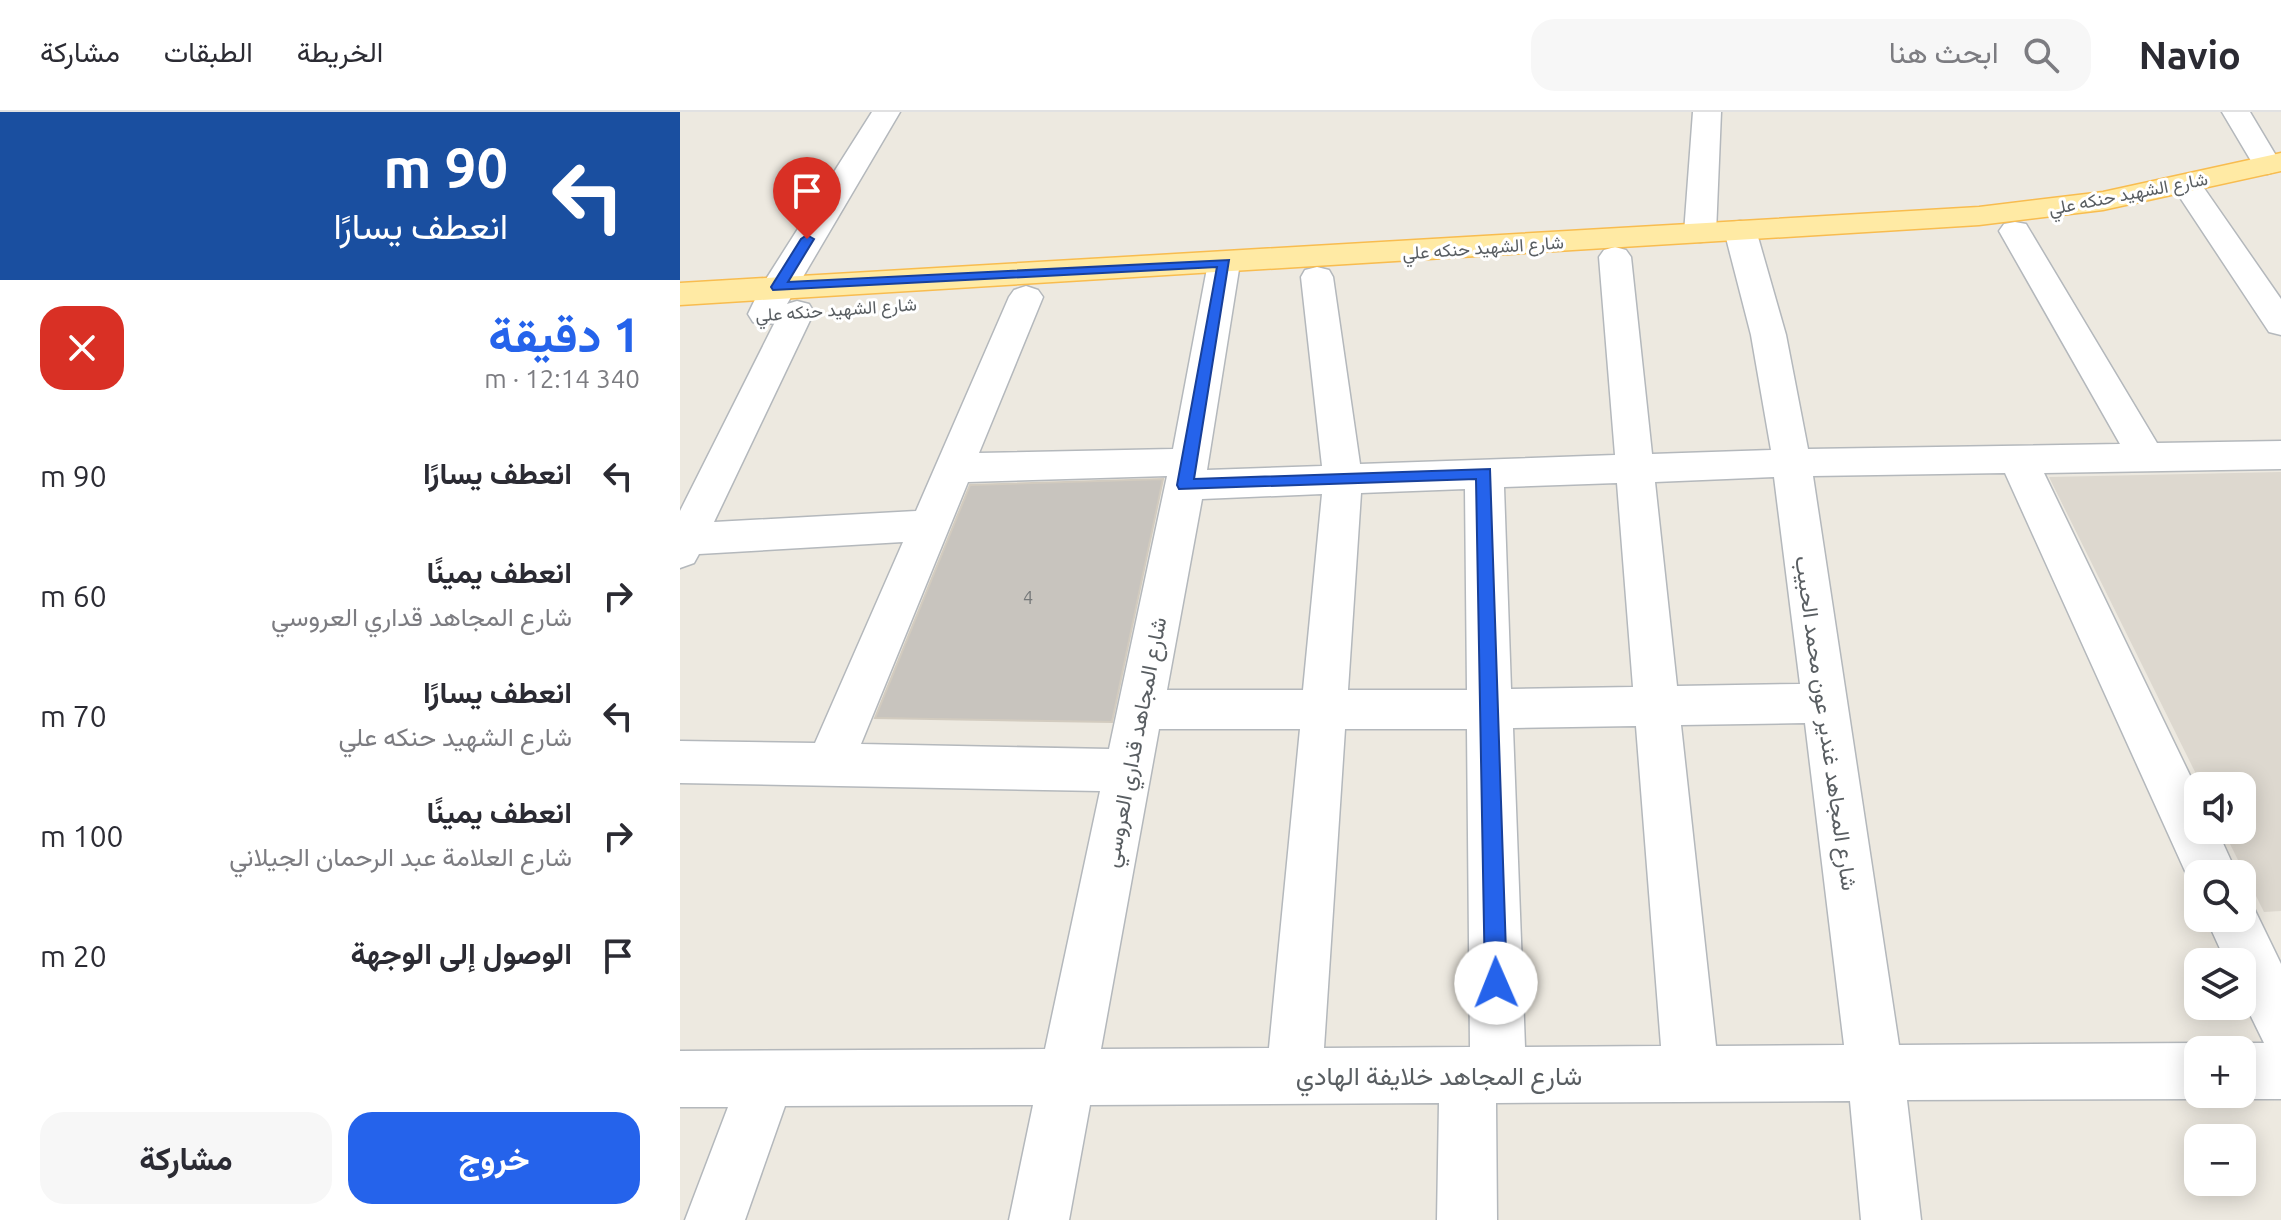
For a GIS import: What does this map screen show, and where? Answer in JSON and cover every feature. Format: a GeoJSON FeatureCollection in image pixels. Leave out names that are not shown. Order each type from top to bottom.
{"type":"FeatureCollection","features":[{"type":"Feature","properties":{"kind":"main road","name":"شارع الشهيد حنكه علي"},"geometry":{"type":"LineString","coordinates":[[680,294],[780,304],[1026,297],[1223,273],[1317,277],[1615,257],[1729,238],[2015,231],[2107,221],[2276,171]]}},
{"type":"Feature","properties":{"kind":"main road","name":"شارع الشهيد حنكه علي"},"geometry":{"type":"LineString","coordinates":[[680,319],[780,304],[1729,238],[2193,195]]}},
{"type":"Feature","properties":{"kind":"street"},"geometry":{"type":"LineString","coordinates":[[886,112],[780,304],[682,544],[930,525]]}},
{"type":"Feature","properties":{"kind":"street","name":"شارع المجاهد غندير عون محمد الحبيب"},"geometry":{"type":"LineString","coordinates":[[1707,112],[1729,238],[1778,383],[1877,1073],[1891,1220]]}},
{"type":"Feature","properties":{"kind":"street"},"geometry":{"type":"LineString","coordinates":[[2236,112],[2276,171]]}},
{"type":"Feature","properties":{"kind":"street"},"geometry":{"type":"LineString","coordinates":[[2193,195],[2281,324]]}},
{"type":"Feature","properties":{"kind":"street"},"geometry":{"type":"LineString","coordinates":[[2015,231],[2146,457]]}},
{"type":"Feature","properties":{"kind":"street"},"geometry":{"type":"LineString","coordinates":[[1615,257],[1691,1074]]}},
{"type":"Feature","properties":{"kind":"street","name":"شارع المجاهد قداري العروسي"},"geometry":{"type":"LineString","coordinates":[[1039,1220],[1187,474],[1223,273]]}},
{"type":"Feature","properties":{"kind":"street"},"geometry":{"type":"LineString","coordinates":[[1294,1076],[1327,710],[1343,479],[1317,277]]}},
{"type":"Feature","properties":{"kind":"street"},"geometry":{"type":"LineString","coordinates":[[830,763],[1026,297]]}},
{"type":"Feature","properties":{"kind":"street"},"geometry":{"type":"LineString","coordinates":[[953,468],[1343,479],[1791,463],[2281,455]]}},
{"type":"Feature","properties":{"kind":"street"},"geometry":{"type":"LineString","coordinates":[[2018,459],[2205,860]]}},
{"type":"Feature","properties":{"kind":"street"},"geometry":{"type":"LineString","coordinates":[[1467,1220],[1483,1074],[1492,709],[1484,473]]}},
{"type":"Feature","properties":{"kind":"street"},"geometry":{"type":"LineString","coordinates":[[1140,710],[1492,709],[1825,703]]}},
{"type":"Feature","properties":{"kind":"street"},"geometry":{"type":"LineString","coordinates":[[680,762],[1128,770]]}},
{"type":"Feature","properties":{"kind":"street"},"geometry":{"type":"LineString","coordinates":[[2239,932],[2281,1023]]}},
{"type":"Feature","properties":{"kind":"street","name":"شارع المجاهد خلايفة الهادي"},"geometry":{"type":"LineString","coordinates":[[680,1079],[2184,1071]]}},
{"type":"Feature","properties":{"kind":"street"},"geometry":{"type":"LineString","coordinates":[[2256,1071],[2281,1071]]}},
{"type":"Feature","properties":{"kind":"street"},"geometry":{"type":"LineString","coordinates":[[715,1220],[767,1078]]}},
{"type":"Feature","properties":{"kind":"shaded area"},"geometry":{"type":"Polygon","coordinates":[[[2281,472],[2281,911],[2264,912],[2256,896],[2256,860],[2238,860],[2230,844],[2256,844],[2256,772],[2195,772],[2049,477],[2281,472]]]}},
{"type":"Feature","properties":{"kind":"building"},"geometry":{"type":"Polygon","coordinates":[[[1163,479],[1112,722],[875,718],[970,485],[1163,479]]]}},
{"type":"Feature","properties":{"kind":"route"},"geometry":{"type":"LineString","coordinates":[[807,239],[778,287],[1224,263],[1185,485],[1484,473],[1492,709],[1496,983]]}}]}
